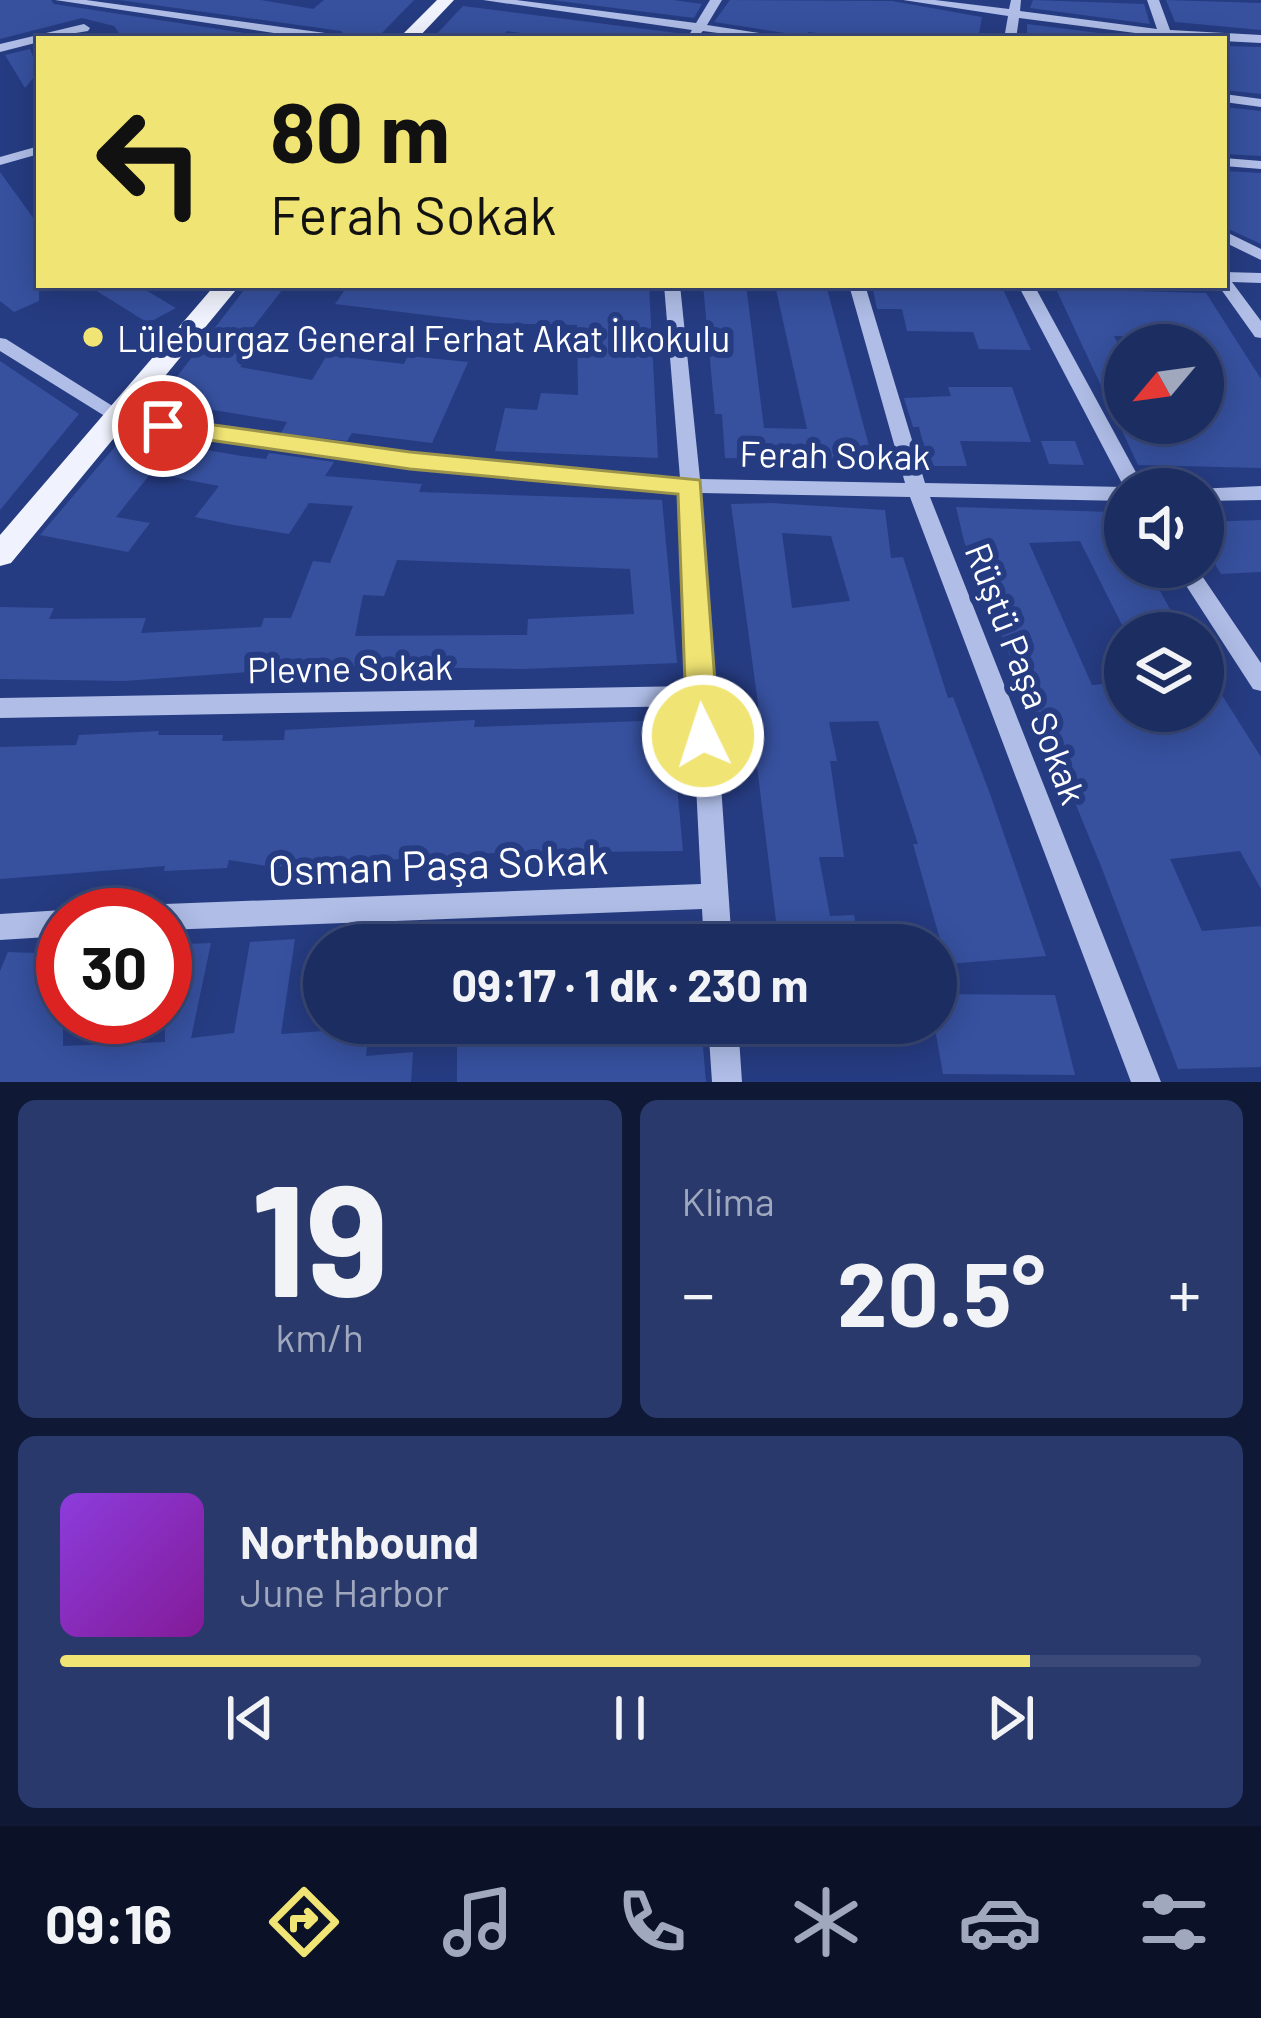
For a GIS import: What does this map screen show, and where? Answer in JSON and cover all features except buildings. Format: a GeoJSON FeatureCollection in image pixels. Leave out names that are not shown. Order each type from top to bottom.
{"type":"FeatureCollection","features":[{"type":"Feature","properties":{"kind":"main road"},"geometry":{"type":"LineString","coordinates":[[410,36],[446,0]]}},
{"type":"Feature","properties":{"kind":"main road"},"geometry":{"type":"LineString","coordinates":[[0,555],[225,288]]}},
{"type":"Feature","properties":{"kind":"street"},"geometry":{"type":"LineString","coordinates":[[61,0],[106,2],[321,36]]}},
{"type":"Feature","properties":{"kind":"street"},"geometry":{"type":"LineString","coordinates":[[489,0],[696,33],[743,36]]}},
{"type":"Feature","properties":{"kind":"street"},"geometry":{"type":"LineString","coordinates":[[696,33],[716,0]]}},
{"type":"Feature","properties":{"kind":"street"},"geometry":{"type":"LineString","coordinates":[[909,0],[1016,6],[1165,33],[1213,36]]}},
{"type":"Feature","properties":{"kind":"street"},"geometry":{"type":"LineString","coordinates":[[1153,0],[1165,33]]}},
{"type":"Feature","properties":{"kind":"street"},"geometry":{"type":"LineString","coordinates":[[87,34],[106,2]]}},
{"type":"Feature","properties":{"kind":"street"},"geometry":{"type":"LineString","coordinates":[[1011,36],[1016,6]]}},
{"type":"Feature","properties":{"kind":"street"},"geometry":{"type":"LineString","coordinates":[[245,36],[257,26]]}},
{"type":"Feature","properties":{"kind":"street"},"geometry":{"type":"LineString","coordinates":[[1227,37],[1261,39]]}},
{"type":"Feature","properties":{"kind":"street"},"geometry":{"type":"LineString","coordinates":[[0,48],[36,42]]}},
{"type":"Feature","properties":{"kind":"street"},"geometry":{"type":"LineString","coordinates":[[1227,98],[1261,103]]}},
{"type":"Feature","properties":{"kind":"street"},"geometry":{"type":"LineString","coordinates":[[0,161],[36,151]]}},
{"type":"Feature","properties":{"kind":"street"},"geometry":{"type":"LineString","coordinates":[[1227,162],[1261,165]]}},
{"type":"Feature","properties":{"kind":"street"},"geometry":{"type":"LineString","coordinates":[[1227,238],[1261,255]]}},
{"type":"Feature","properties":{"kind":"street"},"geometry":{"type":"LineString","coordinates":[[1227,279],[1261,278]]}},
{"type":"Feature","properties":{"kind":"street"},"geometry":{"type":"LineString","coordinates":[[1227,283],[1261,333]]}},
{"type":"Feature","properties":{"kind":"street"},"geometry":{"type":"LineString","coordinates":[[672,288],[691,486],[716,924]]}},
{"type":"Feature","properties":{"kind":"street","name":"Rüştü Paşa Sokak"},"geometry":{"type":"LineString","coordinates":[[858,288],[916,488],[1146,1082]]}},
{"type":"Feature","properties":{"kind":"street"},"geometry":{"type":"LineString","coordinates":[[1028,288],[1124,468]]}},
{"type":"Feature","properties":{"kind":"street"},"geometry":{"type":"LineString","coordinates":[[0,343],[116,418]]}},
{"type":"Feature","properties":{"kind":"street","name":"Ferah Sokak"},"geometry":{"type":"LineString","coordinates":[[116,418],[410,460],[691,486],[1104,493]]}},
{"type":"Feature","properties":{"kind":"street"},"geometry":{"type":"LineString","coordinates":[[1224,494],[1261,493]]}},
{"type":"Feature","properties":{"kind":"street"},"geometry":{"type":"LineString","coordinates":[[1199,588],[1261,682]]}},
{"type":"Feature","properties":{"kind":"street","name":"Plevne Sokak"},"geometry":{"type":"LineString","coordinates":[[0,708],[700,696]]}},
{"type":"Feature","properties":{"kind":"street","name":"Osman Paşa Sokak"},"geometry":{"type":"LineString","coordinates":[[192,915],[714,896]]}},
{"type":"Feature","properties":{"kind":"street"},"geometry":{"type":"LineString","coordinates":[[0,927],[36,925]]}},
{"type":"Feature","properties":{"kind":"street"},"geometry":{"type":"LineString","coordinates":[[724,1044],[727,1082]]}},
{"type":"Feature","properties":{"kind":"place","name":"Lüleburgaz General Ferhat Akat İlkokulu"},"geometry":{"type":"Point","coordinates":[93,337]}},
{"type":"Feature","properties":{"kind":"route"},"geometry":{"type":"LineString","coordinates":[[163,426],[410,460],[691,486],[703,736]]}}]}
